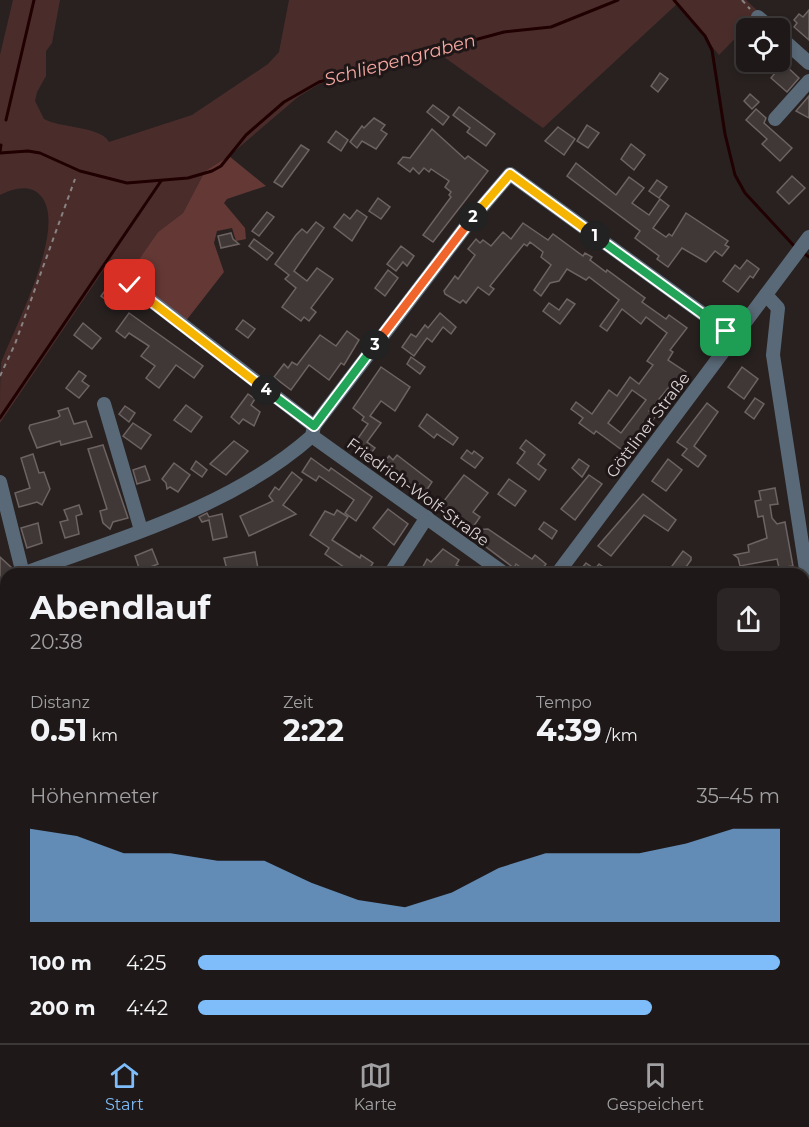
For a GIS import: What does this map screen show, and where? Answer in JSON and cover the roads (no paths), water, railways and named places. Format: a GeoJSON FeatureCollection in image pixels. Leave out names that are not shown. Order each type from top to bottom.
{"type":"FeatureCollection","features":[{"type":"Feature","properties":{"kind":"street"},"geometry":{"type":"LineString","coordinates":[[790,46],[809,63]]}},
{"type":"Feature","properties":{"kind":"street"},"geometry":{"type":"LineString","coordinates":[[775,119],[809,81]]}},
{"type":"Feature","properties":{"kind":"street"},"geometry":{"type":"LineString","coordinates":[[40,568],[217,499],[256,476],[313,431],[470,221],[510,174],[735,337]]}},
{"type":"Feature","properties":{"kind":"street","name":"Göttliner Straße"},"geometry":{"type":"LineString","coordinates":[[562,568],[808,239]]}},
{"type":"Feature","properties":{"kind":"street","name":"Friedrich-Wolf-Straße"},"geometry":{"type":"LineString","coordinates":[[130,285],[313,431],[497,568]]}},
{"type":"Feature","properties":{"kind":"street"},"geometry":{"type":"LineString","coordinates":[[766,295],[776,302],[778,308],[773,355],[806,568]]}},
{"type":"Feature","properties":{"kind":"street"},"geometry":{"type":"LineString","coordinates":[[104,404],[141,530]]}},
{"type":"Feature","properties":{"kind":"street"},"geometry":{"type":"LineString","coordinates":[[0,482],[22,568]]}},
{"type":"Feature","properties":{"kind":"street"},"geometry":{"type":"LineString","coordinates":[[394,568],[427,518]]}},
{"type":"Feature","properties":{"kind":"waterway"},"geometry":{"type":"LineString","coordinates":[[6,120],[34,0]]}},
{"type":"Feature","properties":{"kind":"waterway","name":"Schliepengraben"},"geometry":{"type":"LineString","coordinates":[[0,153],[28,151],[40,153],[80,171],[127,183],[188,178],[221,166],[246,135],[284,102],[319,82],[504,32],[551,27],[618,0]]}},
{"type":"Feature","properties":{"kind":"waterway","name":"Schliepengraben"},"geometry":{"type":"LineString","coordinates":[[674,0],[705,36],[712,50],[725,134],[735,175],[745,193],[796,248]]}},
{"type":"Feature","properties":{"kind":"waterway"},"geometry":{"type":"LineString","coordinates":[[0,152],[1,145]]}},
{"type":"Feature","properties":{"kind":"waterway"},"geometry":{"type":"LineString","coordinates":[[0,418],[161,181]]}},
{"type":"Feature","properties":{"kind":"waterway","name":"Schliepengraben"},"geometry":{"type":"LineString","coordinates":[[802,252],[809,257]]}}]}
